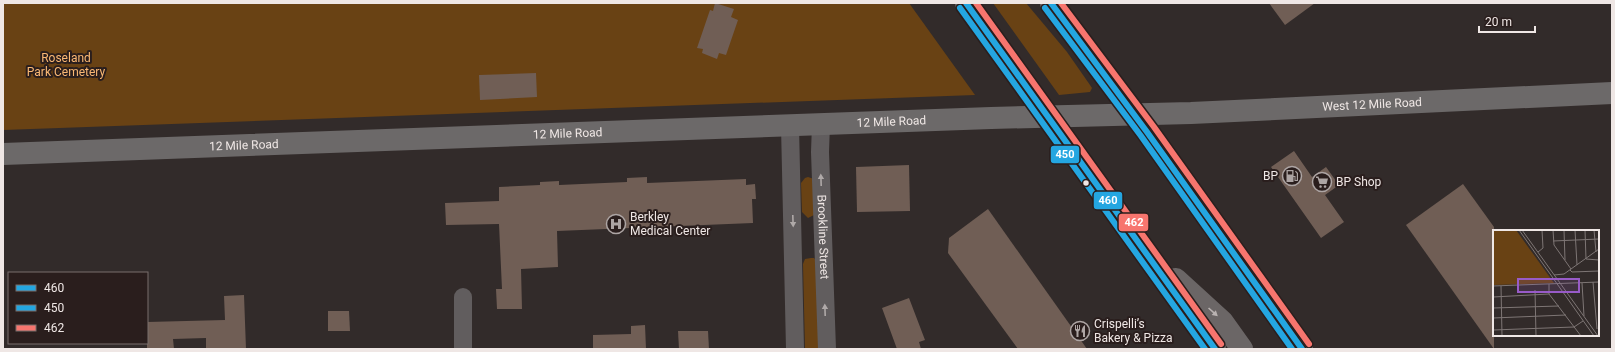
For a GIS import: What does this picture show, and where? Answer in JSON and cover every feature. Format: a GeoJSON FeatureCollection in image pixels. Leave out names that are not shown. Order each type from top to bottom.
{"type":"FeatureCollection","features":[{"type":"Feature","properties":{"kind":"main road"},"geometry":{"type":"LineString","coordinates":[[966,3],[1215,349]]}},
{"type":"Feature","properties":{"kind":"main road"},"geometry":{"type":"LineString","coordinates":[[1051,3],[1098,63],[1133,113],[1170,161],[1302,349]]}},
{"type":"Feature","properties":{"kind":"main road","name":"West 12 Mile Road"},"geometry":{"type":"LineString","coordinates":[[1133,113],[1191,112],[1612,93]]}},
{"type":"Feature","properties":{"kind":"main road","name":"12 Mile Road"},"geometry":{"type":"LineString","coordinates":[[3,154],[1133,113]]}},
{"type":"Feature","properties":{"kind":"main road"},"geometry":{"type":"LineString","coordinates":[[1142,248],[1222,321],[1242,349]]}},
{"type":"Feature","properties":{"kind":"street","name":"Brookline Street"},"geometry":{"type":"LineString","coordinates":[[821,124],[820,152],[827,349]]}},
{"type":"Feature","properties":{"kind":"street"},"geometry":{"type":"LineString","coordinates":[[790,126],[795,349]]}},
{"type":"Feature","properties":{"kind":"street"},"geometry":{"type":"LineString","coordinates":[[463,297],[463,349]]}},
{"type":"Feature","properties":{"kind":"green space","name":"Roseland Park Cemetery"},"geometry":{"type":"Polygon","coordinates":[[[3,3],[909,3],[975,95],[3,130],[3,3]]]}},
{"type":"Feature","properties":{"kind":"green space"},"geometry":{"type":"Polygon","coordinates":[[[993,3],[1026,3],[1067,52],[1092,88],[1090,92],[1059,95],[993,3]]]}},
{"type":"Feature","properties":{"kind":"green space"},"geometry":{"type":"Polygon","coordinates":[[[808,177],[814,179],[814,215],[808,218],[802,212],[801,183],[808,177]]]}},
{"type":"Feature","properties":{"kind":"green space"},"geometry":{"type":"Polygon","coordinates":[[[814,258],[817,262],[820,349],[805,349],[803,264],[805,259],[814,258]]]}},
{"type":"Feature","properties":{"kind":"building"},"geometry":{"type":"Polygon","coordinates":[[[715,3],[734,9],[731,17],[738,20],[726,55],[719,53],[717,59],[702,53],[703,49],[697,48],[710,10],[713,11],[715,3]]]}},
{"type":"Feature","properties":{"kind":"building"},"geometry":{"type":"Polygon","coordinates":[[[1269,3],[1315,3],[1285,25],[1269,3]]]}},
{"type":"Feature","properties":{"kind":"building"},"geometry":{"type":"Polygon","coordinates":[[[536,73],[537,97],[480,100],[479,75],[536,73]]]}},
{"type":"Feature","properties":{"kind":"building"},"geometry":{"type":"Polygon","coordinates":[[[1294,151],[1312,177],[1326,167],[1339,185],[1325,195],[1344,222],[1321,238],[1271,167],[1294,151]]]}},
{"type":"Feature","properties":{"kind":"building"},"geometry":{"type":"Polygon","coordinates":[[[909,165],[910,211],[857,212],[856,167],[909,165]]]}},
{"type":"Feature","properties":{"kind":"building","name":"Berkley Medical Center"},"geometry":{"type":"Polygon","coordinates":[[[647,177],[647,183],[746,179],[746,185],[755,184],[756,199],[752,199],[753,223],[557,231],[558,267],[521,269],[522,309],[497,309],[496,289],[502,289],[499,224],[446,225],[445,203],[499,201],[499,187],[540,185],[540,182],[559,181],[559,185],[627,182],[627,178],[647,177]]]}},
{"type":"Feature","properties":{"kind":"building"},"geometry":{"type":"Polygon","coordinates":[[[1463,184],[1494,227],[1494,349],[1406,225],[1463,184]]]}},
{"type":"Feature","properties":{"kind":"building"},"geometry":{"type":"Polygon","coordinates":[[[988,209],[1087,349],[1018,349],[948,253],[949,238],[988,209]]]}},
{"type":"Feature","properties":{"kind":"building"},"geometry":{"type":"Polygon","coordinates":[[[244,295],[246,349],[206,349],[206,338],[173,339],[174,349],[147,349],[148,322],[225,320],[224,296],[244,295]]]}},
{"type":"Feature","properties":{"kind":"building"},"geometry":{"type":"Polygon","coordinates":[[[909,298],[925,340],[919,342],[921,349],[897,349],[882,308],[909,298]]]}},
{"type":"Feature","properties":{"kind":"building"},"geometry":{"type":"Polygon","coordinates":[[[328,311],[349,311],[350,331],[328,331],[328,311]]]}},
{"type":"Feature","properties":{"kind":"building"},"geometry":{"type":"Polygon","coordinates":[[[645,325],[646,349],[593,349],[593,335],[631,334],[631,326],[645,325]]]}},
{"type":"Feature","properties":{"kind":"building"},"geometry":{"type":"Polygon","coordinates":[[[678,331],[708,331],[709,349],[679,349],[678,331]]]}},
{"type":"Feature","properties":{"kind":"transit line","name":"460"},"geometry":{"type":"LineString","coordinates":[[966,3],[1215,349]]}},
{"type":"Feature","properties":{"kind":"transit line","name":"462"},"geometry":{"type":"LineString","coordinates":[[976,3],[1221,344]]}},
{"type":"Feature","properties":{"kind":"transit line","name":"460"},"geometry":{"type":"LineString","coordinates":[[1051,3],[1147,132],[1302,349]]}},
{"type":"Feature","properties":{"kind":"transit line","name":"462"},"geometry":{"type":"LineString","coordinates":[[1061,3],[1154,127],[1309,344]]}},
{"type":"Feature","properties":{"kind":"transit line","name":"450"},"geometry":{"type":"LineString","coordinates":[[960,8],[1205,349]]}},
{"type":"Feature","properties":{"kind":"transit line","name":"450"},"geometry":{"type":"LineString","coordinates":[[1045,8],[1141,136],[1292,349]]}},
{"type":"Feature","properties":{"kind":"place","name":"BP"},"geometry":{"type":"Point","coordinates":[1292,176]}},
{"type":"Feature","properties":{"kind":"place","name":"BP Shop"},"geometry":{"type":"Point","coordinates":[1322,182]}},
{"type":"Feature","properties":{"kind":"place","name":"Berkley Medical Center"},"geometry":{"type":"Point","coordinates":[616,224]}},
{"type":"Feature","properties":{"kind":"place","name":"Crispelli’s Bakery & Pizza"},"geometry":{"type":"Point","coordinates":[1080,331]}}]}
